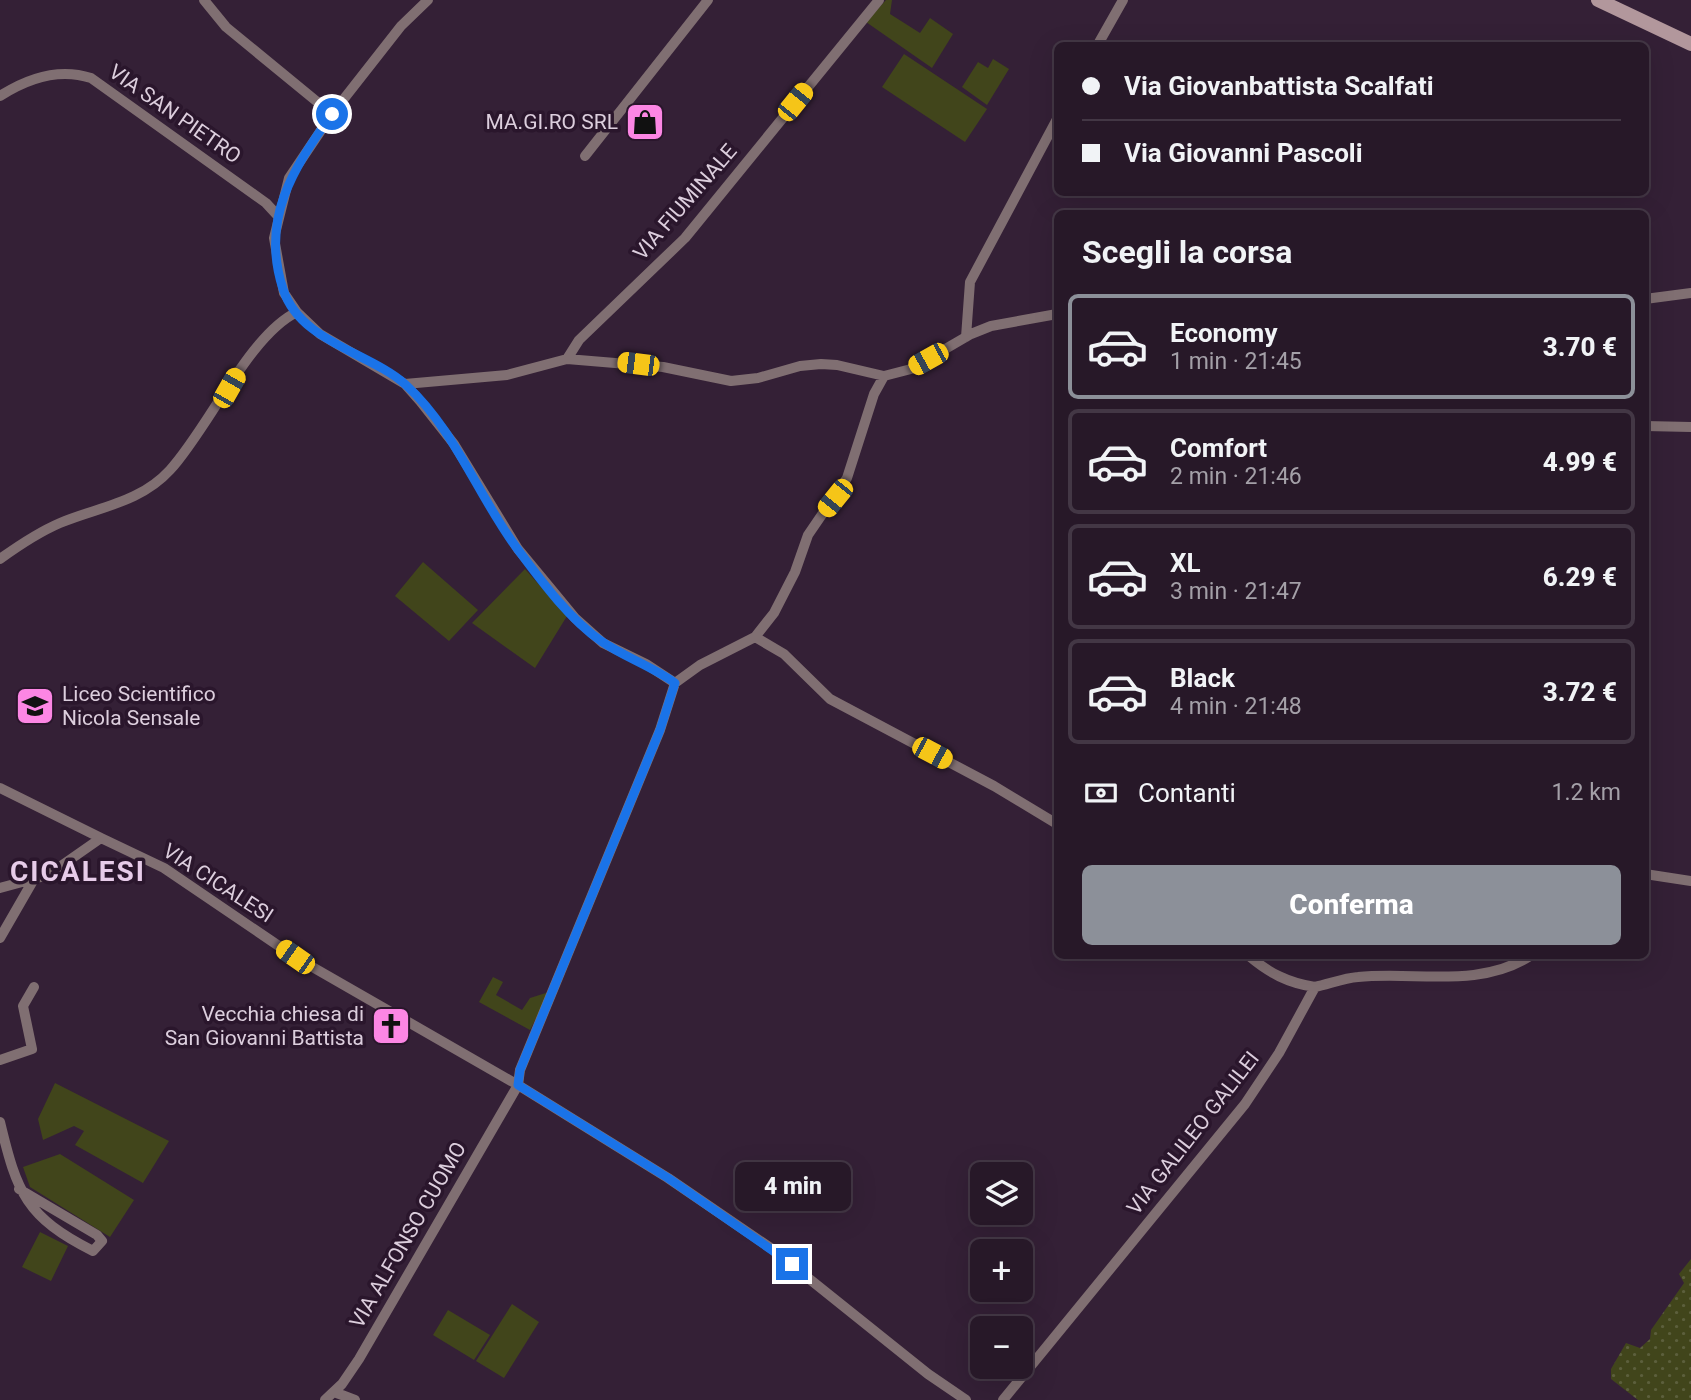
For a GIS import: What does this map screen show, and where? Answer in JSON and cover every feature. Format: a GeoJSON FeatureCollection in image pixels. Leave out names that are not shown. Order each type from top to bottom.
{"type":"FeatureCollection","features":[{"type":"Feature","properties":{"kind":"street"},"geometry":{"type":"LineString","coordinates":[[204,0],[226,27],[332,114]]}},
{"type":"Feature","properties":{"kind":"street"},"geometry":{"type":"LineString","coordinates":[[428,0],[401,26],[332,114],[289,178],[274,239],[278,272],[284,293],[296,312],[335,344],[405,384],[454,444],[512,541],[575,618],[603,643],[646,664],[675,683],[699,665],[755,637],[783,600],[808,535],[847,478],[874,394],[884,376]]}},
{"type":"Feature","properties":{"kind":"street"},"geometry":{"type":"LineString","coordinates":[[585,156],[708,0]]}},
{"type":"Feature","properties":{"kind":"street","name":"VIA FIUMINALE"},"geometry":{"type":"LineString","coordinates":[[566,359],[579,340],[685,238],[879,0]]}},
{"type":"Feature","properties":{"kind":"street"},"geometry":{"type":"LineString","coordinates":[[1099,42],[1123,0]]}},
{"type":"Feature","properties":{"kind":"street"},"geometry":{"type":"LineString","coordinates":[[1598,0],[1691,44]]}},
{"type":"Feature","properties":{"kind":"street","name":"VIA SAN PIETRO"},"geometry":{"type":"LineString","coordinates":[[0,96],[32,80],[53,75],[73,72],[91,78],[267,203],[278,216]]}},
{"type":"Feature","properties":{"kind":"street"},"geometry":{"type":"LineString","coordinates":[[965,337],[970,282],[1054,125]]}},
{"type":"Feature","properties":{"kind":"street"},"geometry":{"type":"LineString","coordinates":[[1649,298],[1691,293]]}},
{"type":"Feature","properties":{"kind":"street"},"geometry":{"type":"LineString","coordinates":[[0,559],[60,523],[112,506],[148,490],[170,471],[254,352],[288,316],[296,312]]}},
{"type":"Feature","properties":{"kind":"street"},"geometry":{"type":"LineString","coordinates":[[405,384],[507,375],[566,359],[663,367],[731,381],[821,364],[847,366],[884,376],[911,369],[965,337],[991,326],[1054,315]]}},
{"type":"Feature","properties":{"kind":"street"},"geometry":{"type":"LineString","coordinates":[[1649,426],[1691,427]]}},
{"type":"Feature","properties":{"kind":"street"},"geometry":{"type":"LineString","coordinates":[[755,637],[785,654],[830,699],[994,786],[1054,822]]}},
{"type":"Feature","properties":{"kind":"street","name":"VIA ALFONSO CUOMO"},"geometry":{"type":"LineString","coordinates":[[325,1400],[359,1359],[518,1085],[520,1070],[660,730],[675,683]]}},
{"type":"Feature","properties":{"kind":"street","name":"VIA CICALESI"},"geometry":{"type":"LineString","coordinates":[[0,788],[164,869],[295,957],[518,1085],[668,1178],[772,1249],[928,1374],[966,1400]]}},
{"type":"Feature","properties":{"kind":"street"},"geometry":{"type":"LineString","coordinates":[[0,888],[34,879],[60,868],[101,838]]}},
{"type":"Feature","properties":{"kind":"street"},"geometry":{"type":"LineString","coordinates":[[1649,875],[1691,881]]}},
{"type":"Feature","properties":{"kind":"street"},"geometry":{"type":"LineString","coordinates":[[0,937],[34,879]]}},
{"type":"Feature","properties":{"kind":"street"},"geometry":{"type":"LineString","coordinates":[[1253,959],[1267,971],[1295,984],[1315,987],[1357,977],[1457,977],[1511,967],[1525,959]]}},
{"type":"Feature","properties":{"kind":"street"},"geometry":{"type":"LineString","coordinates":[[0,1060],[32,1049],[23,1006],[34,987]]}},
{"type":"Feature","properties":{"kind":"street","name":"VIA GALILEO GALILEI"},"geometry":{"type":"LineString","coordinates":[[1003,1400],[1245,1104],[1279,1053],[1315,987]]}},
{"type":"Feature","properties":{"kind":"street"},"geometry":{"type":"LineString","coordinates":[[0,1122],[19,1189],[35,1214],[54,1229],[93,1251],[100,1247],[102,1241],[97,1235],[19,1189]]}},
{"type":"Feature","properties":{"kind":"street"},"geometry":{"type":"LineString","coordinates":[[334,1392],[355,1400]]}},
{"type":"Feature","properties":{"kind":"green space"},"geometry":{"type":"Polygon","coordinates":[[[886,0],[892,0],[890,14],[920,33],[930,18],[953,34],[932,68],[866,22],[886,0]]]}},
{"type":"Feature","properties":{"kind":"green space"},"geometry":{"type":"Polygon","coordinates":[[[904,54],[987,109],[965,142],[882,87],[904,54]]]}},
{"type":"Feature","properties":{"kind":"green space"},"geometry":{"type":"Polygon","coordinates":[[[993,59],[1009,69],[987,105],[962,87],[978,62],[988,68],[993,59]]]}},
{"type":"Feature","properties":{"kind":"green space"},"geometry":{"type":"Polygon","coordinates":[[[423,562],[478,610],[449,641],[395,596],[423,562]]]}},
{"type":"Feature","properties":{"kind":"green space"},"geometry":{"type":"Polygon","coordinates":[[[525,569],[567,616],[535,668],[472,623],[525,569]]]}},
{"type":"Feature","properties":{"kind":"green space"},"geometry":{"type":"Polygon","coordinates":[[[493,977],[503,982],[496,995],[522,1010],[530,998],[549,992],[530,1030],[479,1002],[493,977]]]}},
{"type":"Feature","properties":{"kind":"green space"},"geometry":{"type":"Polygon","coordinates":[[[55,1083],[169,1141],[143,1183],[75,1145],[84,1131],[74,1126],[43,1140],[38,1119],[55,1083]]]}},
{"type":"Feature","properties":{"kind":"green space"},"geometry":{"type":"Polygon","coordinates":[[[60,1154],[134,1200],[110,1237],[30,1187],[23,1167],[60,1154]]]}},
{"type":"Feature","properties":{"kind":"green space"},"geometry":{"type":"Polygon","coordinates":[[[40,1232],[68,1246],[51,1281],[22,1267],[40,1232]]]}},
{"type":"Feature","properties":{"kind":"green space"},"geometry":{"type":"Polygon","coordinates":[[[1691,1259],[1691,1400],[1638,1400],[1611,1379],[1611,1369],[1626,1343],[1640,1348],[1650,1339],[1651,1330],[1684,1283],[1679,1274],[1691,1259]]]}},
{"type":"Feature","properties":{"kind":"green space"},"geometry":{"type":"Polygon","coordinates":[[[512,1304],[539,1322],[504,1378],[476,1361],[512,1304]]]}},
{"type":"Feature","properties":{"kind":"green space"},"geometry":{"type":"Polygon","coordinates":[[[448,1310],[490,1335],[474,1360],[433,1335],[448,1310]]]}},
{"type":"Feature","properties":{"kind":"place","name":"MA.GI.RO SRL"},"geometry":{"type":"Point","coordinates":[645,122]}},
{"type":"Feature","properties":{"kind":"place","name":"Liceo Scientifico Nicola Sensale"},"geometry":{"type":"Point","coordinates":[35,706]}},
{"type":"Feature","properties":{"kind":"place","name":"Vecchia chiesa di San Giovanni Battista"},"geometry":{"type":"Point","coordinates":[391,1026]}},
{"type":"Feature","properties":{"kind":"district","name":"CICALESI"},"geometry":{"type":"Point","coordinates":[78,871]}},
{"type":"Feature","properties":{"kind":"route"},"geometry":{"type":"LineString","coordinates":[[332,114],[289,178],[278,216],[274,239],[284,293],[296,312],[320,334],[405,384],[454,444],[509,537],[575,618],[603,643],[659,671],[675,683],[660,730],[520,1070],[518,1085],[668,1178],[792,1264]]}}]}
